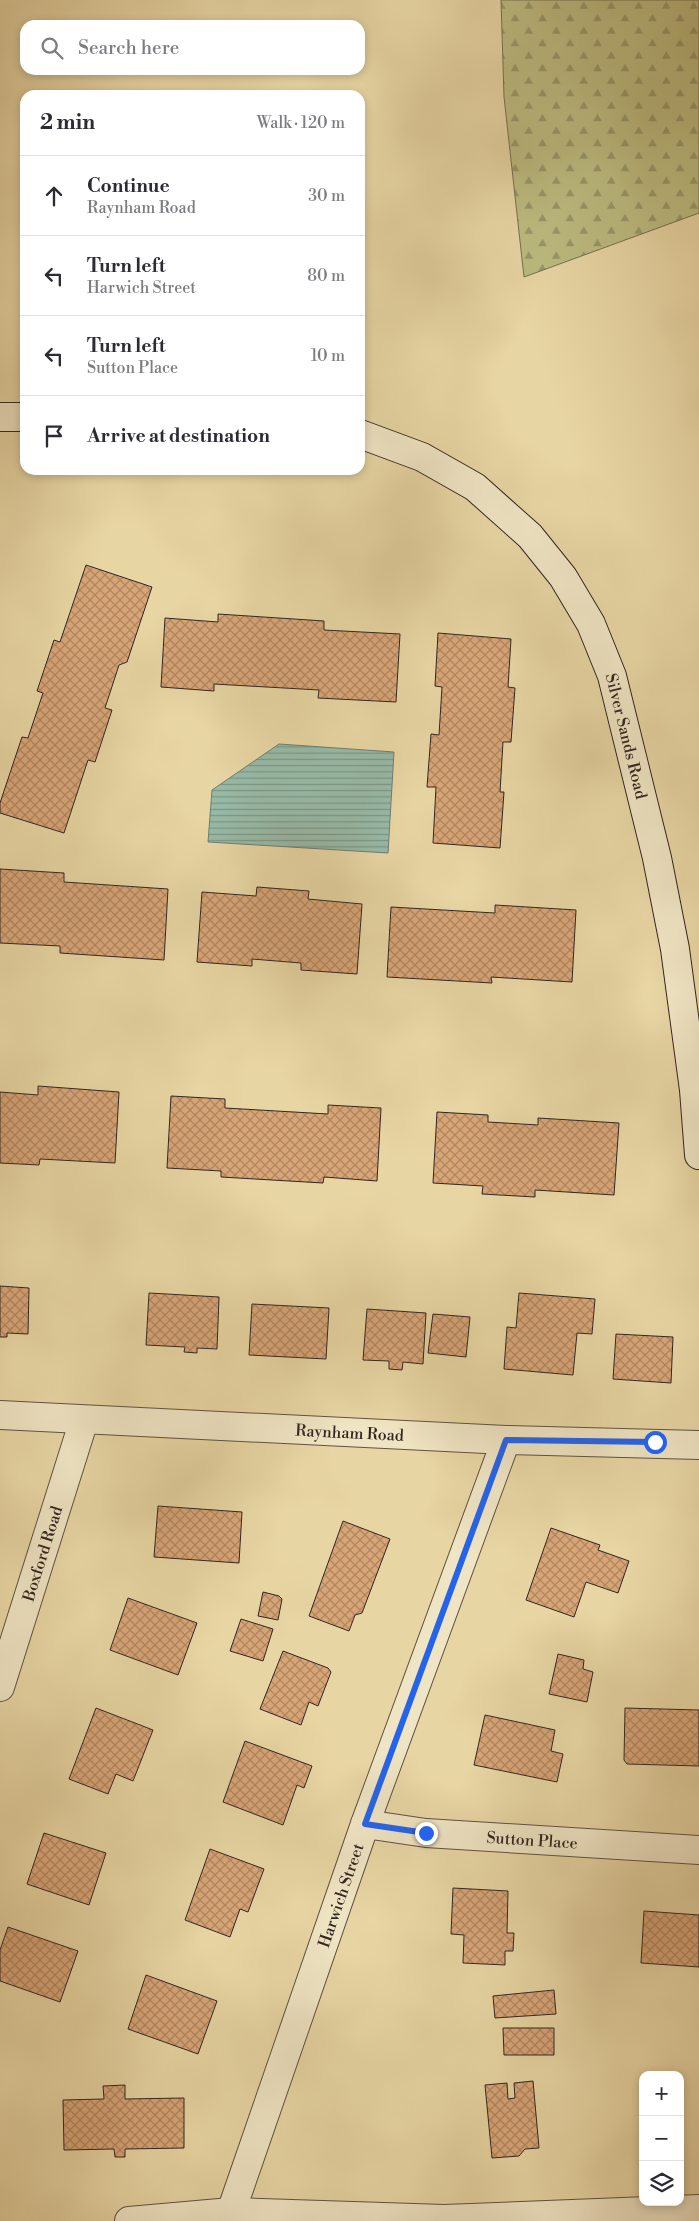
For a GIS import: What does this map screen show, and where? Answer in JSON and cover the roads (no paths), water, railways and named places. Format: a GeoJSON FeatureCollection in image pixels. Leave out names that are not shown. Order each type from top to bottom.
{"type":"FeatureCollection","features":[{"type":"Feature","properties":{"kind":"street"},"geometry":{"type":"LineString","coordinates":[[0,417],[20,417]]}},
{"type":"Feature","properties":{"kind":"street","name":"Silver Sands Road"},"geometry":{"type":"LineString","coordinates":[[365,436],[422,457],[475,487],[530,536],[563,577],[591,624],[612,676],[658,867],[675,949],[694,1090],[699,1155]]}},
{"type":"Feature","properties":{"kind":"street","name":"Raynham Road"},"geometry":{"type":"LineString","coordinates":[[0,1415],[506,1440],[699,1445]]}},
{"type":"Feature","properties":{"kind":"street","name":"Boxford Road"},"geometry":{"type":"LineString","coordinates":[[0,1687],[84,1420]]}},
{"type":"Feature","properties":{"kind":"street","name":"Harwich Street"},"geometry":{"type":"LineString","coordinates":[[232,2212],[365,1824],[506,1440]]}},
{"type":"Feature","properties":{"kind":"street","name":"Sutton Place"},"geometry":{"type":"LineString","coordinates":[[365,1824],[426,1833],[699,1850]]}},
{"type":"Feature","properties":{"kind":"street"},"geometry":{"type":"LineString","coordinates":[[129,2221],[232,2212],[444,2220],[699,2209]]}}]}
